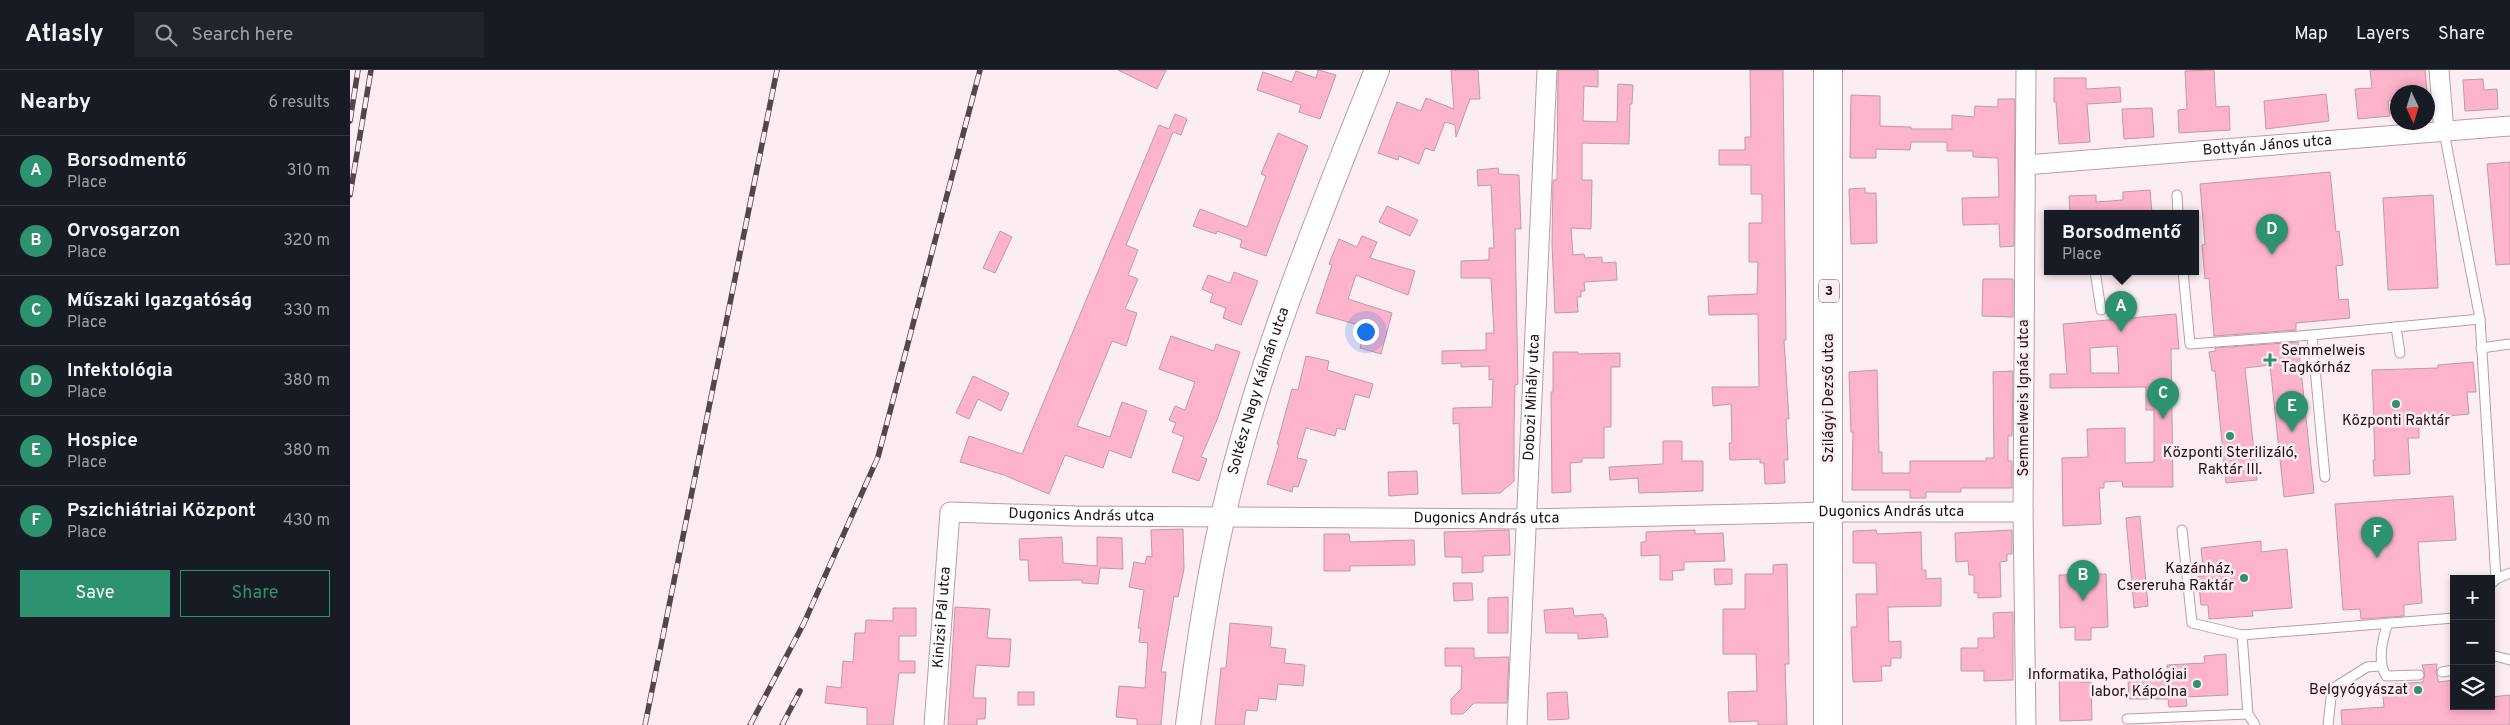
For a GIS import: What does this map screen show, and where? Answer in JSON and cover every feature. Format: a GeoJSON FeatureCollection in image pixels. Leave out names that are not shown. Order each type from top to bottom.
{"type":"FeatureCollection","features":[{"type":"Feature","properties":{"kind":"main road","name":"Szilágyi Dezső utca"},"geometry":{"type":"LineString","coordinates":[[1828,70],[1828,725]]}},
{"type":"Feature","properties":{"kind":"street","name":"Soltész Nagy Kálmán utca"},"geometry":{"type":"LineString","coordinates":[[1188,725],[1222,517],[1260,379],[1312,231],[1377,70]]}},
{"type":"Feature","properties":{"kind":"street","name":"Dobozi Mihály utca"},"geometry":{"type":"LineString","coordinates":[[1517,725],[1547,70]]}},
{"type":"Feature","properties":{"kind":"street","name":"Semmelweis Ignác utca"},"geometry":{"type":"LineString","coordinates":[[2026,70],[2023,512],[2026,725]]}},
{"type":"Feature","properties":{"kind":"street"},"geometry":{"type":"LineString","coordinates":[[2439,70],[2444,132]]}},
{"type":"Feature","properties":{"kind":"street","name":"Bottyán János utca"},"geometry":{"type":"LineString","coordinates":[[2026,165],[2510,126]]}},
{"type":"Feature","properties":{"kind":"street","name":"Dugonics András utca"},"geometry":{"type":"LineString","coordinates":[[950,512],[1076,516],[1527,519],[1829,512],[2023,512]]}},
{"type":"Feature","properties":{"kind":"street","name":"Kinizsi Pál utca"},"geometry":{"type":"LineString","coordinates":[[934,725],[950,512]]}},
{"type":"Feature","properties":{"kind":"lane"},"geometry":{"type":"LineString","coordinates":[[2444,132],[2480,319],[2494,575]]}},
{"type":"Feature","properties":{"kind":"lane"},"geometry":{"type":"LineString","coordinates":[[2177,195],[2178,210]]}},
{"type":"Feature","properties":{"kind":"lane"},"geometry":{"type":"LineString","coordinates":[[2096,275],[2101,310]]}},
{"type":"Feature","properties":{"kind":"lane"},"geometry":{"type":"LineString","coordinates":[[2183,275],[2190,344],[2312,335],[2480,319]]}},
{"type":"Feature","properties":{"kind":"lane"},"geometry":{"type":"LineString","coordinates":[[2396,327],[2400,353]]}},
{"type":"Feature","properties":{"kind":"lane"},"geometry":{"type":"LineString","coordinates":[[2312,335],[2325,477]]}},
{"type":"Feature","properties":{"kind":"lane"},"geometry":{"type":"LineString","coordinates":[[2482,348],[2510,344]]}},
{"type":"Feature","properties":{"kind":"lane"},"geometry":{"type":"LineString","coordinates":[[2182,530],[2192,624],[2242,635],[2450,618]]}},
{"type":"Feature","properties":{"kind":"lane"},"geometry":{"type":"LineString","coordinates":[[2495,581],[2510,574]]}},
{"type":"Feature","properties":{"kind":"lane"},"geometry":{"type":"LineString","coordinates":[[2388,623],[2384,634],[2380,666],[2386,676],[2419,675]]}},
{"type":"Feature","properties":{"kind":"lane"},"geometry":{"type":"LineString","coordinates":[[2242,635],[2248,714],[2255,725]]}},
{"type":"Feature","properties":{"kind":"lane"},"geometry":{"type":"LineString","coordinates":[[2495,656],[2510,660]]}},
{"type":"Feature","properties":{"kind":"lane"},"geometry":{"type":"LineString","coordinates":[[2328,725],[2332,688],[2367,667],[2380,666]]}},
{"type":"Feature","properties":{"kind":"lane"},"geometry":{"type":"LineString","coordinates":[[2442,672],[2450,671]]}},
{"type":"Feature","properties":{"kind":"lane"},"geometry":{"type":"LineString","coordinates":[[2127,719],[2248,714]]}},
{"type":"Feature","properties":{"kind":"building"},"geometry":{"type":"Polygon","coordinates":[[[1118,70],[1166,70],[1157,89],[1118,70]]]}},
{"type":"Feature","properties":{"kind":"building"},"geometry":{"type":"Polygon","coordinates":[[[1318,70],[1336,75],[1320,119],[1299,112],[1301,105],[1257,90],[1263,72],[1292,82],[1296,71],[1316,78],[1318,70]]]}},
{"type":"Feature","properties":{"kind":"building"},"geometry":{"type":"Polygon","coordinates":[[[1451,70],[1478,70],[1480,99],[1470,99],[1456,137],[1455,125],[1445,122],[1434,151],[1425,148],[1419,164],[1399,156],[1398,160],[1378,153],[1397,102],[1421,111],[1426,98],[1454,109],[1451,70]]]}},
{"type":"Feature","properties":{"kind":"building"},"geometry":{"type":"Polygon","coordinates":[[[1558,70],[1598,70],[1598,87],[1584,86],[1583,121],[1617,122],[1618,84],[1633,85],[1632,104],[1630,104],[1629,144],[1582,143],[1582,180],[1592,180],[1591,229],[1571,228],[1573,255],[1584,254],[1585,258],[1602,257],[1602,263],[1616,262],[1617,280],[1584,282],[1585,291],[1581,291],[1581,297],[1577,297],[1578,312],[1555,313],[1552,244],[1553,180],[1557,180],[1558,70]]]}},
{"type":"Feature","properties":{"kind":"building"},"geometry":{"type":"Polygon","coordinates":[[[1750,70],[1783,70],[1786,340],[1784,340],[1789,419],[1786,419],[1788,460],[1784,460],[1785,483],[1765,484],[1764,463],[1760,463],[1760,459],[1730,460],[1729,443],[1732,443],[1731,404],[1713,406],[1712,387],[1759,387],[1758,314],[1709,315],[1708,296],[1757,294],[1758,262],[1749,262],[1749,223],[1762,223],[1762,194],[1751,194],[1751,165],[1719,165],[1719,150],[1745,150],[1745,137],[1751,137],[1750,70]]]}},
{"type":"Feature","properties":{"kind":"building"},"geometry":{"type":"Polygon","coordinates":[[[2214,70],[2216,107],[2229,106],[2230,130],[2179,133],[2178,110],[2187,109],[2185,71],[2214,70]]]}},
{"type":"Feature","properties":{"kind":"building"},"geometry":{"type":"Polygon","coordinates":[[[2370,70],[2425,70],[2426,85],[2390,85],[2390,101],[2388,101],[2390,116],[2358,119],[2355,89],[2372,88],[2370,70]]]}},
{"type":"Feature","properties":{"kind":"building"},"geometry":{"type":"Polygon","coordinates":[[[2054,78],[2086,78],[2086,89],[2120,87],[2121,102],[2087,104],[2090,142],[2059,144],[2056,102],[2054,102],[2054,78]]]}},
{"type":"Feature","properties":{"kind":"building"},"geometry":{"type":"Polygon","coordinates":[[[2483,79],[2484,90],[2497,89],[2498,109],[2465,111],[2463,80],[2483,79]]]}},
{"type":"Feature","properties":{"kind":"building"},"geometry":{"type":"Polygon","coordinates":[[[2326,94],[2329,121],[2266,129],[2264,101],[2326,94]]]}},
{"type":"Feature","properties":{"kind":"building"},"geometry":{"type":"Polygon","coordinates":[[[1851,95],[1880,96],[1880,126],[1911,127],[1911,129],[1952,129],[1952,115],[1974,117],[1975,106],[1998,107],[1998,99],[2015,99],[2014,246],[2000,247],[1999,224],[1963,225],[1962,198],[1999,197],[1998,158],[1973,157],[1973,151],[1947,151],[1947,142],[1911,142],[1910,150],[1876,149],[1876,158],[1850,158],[1851,95]]]}},
{"type":"Feature","properties":{"kind":"building"},"geometry":{"type":"Polygon","coordinates":[[[2152,108],[2154,137],[2124,139],[2122,109],[2152,108]]]}},
{"type":"Feature","properties":{"kind":"building"},"geometry":{"type":"Polygon","coordinates":[[[1175,114],[1187,119],[1181,135],[1173,132],[1126,245],[1138,250],[1128,275],[1138,279],[1125,309],[1137,313],[1126,346],[1112,341],[1077,426],[1110,437],[1122,402],[1147,411],[1131,458],[1109,450],[1103,468],[1065,455],[1049,494],[1004,475],[960,462],[969,436],[1022,454],[1159,125],[1169,129],[1175,114]]]}},
{"type":"Feature","properties":{"kind":"building"},"geometry":{"type":"Polygon","coordinates":[[[1278,133],[1308,146],[1266,256],[1240,247],[1242,240],[1217,231],[1216,234],[1193,226],[1200,209],[1247,227],[1266,176],[1261,174],[1278,133]]]}},
{"type":"Feature","properties":{"kind":"building"},"geometry":{"type":"Polygon","coordinates":[[[2510,162],[2510,264],[2496,265],[2487,164],[2510,162]]]}},
{"type":"Feature","properties":{"kind":"building"},"geometry":{"type":"Polygon","coordinates":[[[1498,168],[1499,174],[1519,175],[1521,229],[1515,229],[1518,384],[1515,385],[1514,481],[1500,493],[1462,494],[1459,423],[1453,424],[1453,408],[1492,407],[1493,379],[1489,380],[1489,366],[1461,367],[1461,363],[1442,364],[1442,351],[1486,350],[1486,333],[1494,333],[1491,278],[1461,278],[1461,261],[1489,260],[1489,248],[1494,248],[1491,185],[1478,186],[1477,170],[1498,168]]]}},
{"type":"Feature","properties":{"kind":"building"},"geometry":{"type":"Polygon","coordinates":[[[2330,172],[2336,232],[2339,231],[2343,265],[2336,266],[2339,300],[2348,299],[2350,318],[2296,323],[2296,330],[2214,336],[2209,278],[2205,279],[2202,245],[2205,244],[2200,184],[2330,172]]]}},
{"type":"Feature","properties":{"kind":"building"},"geometry":{"type":"Polygon","coordinates":[[[1865,188],[1865,193],[1876,193],[1877,243],[1851,244],[1849,189],[1865,188]]]}},
{"type":"Feature","properties":{"kind":"building"},"geometry":{"type":"Polygon","coordinates":[[[2150,190],[2152,210],[2070,210],[2069,196],[2096,195],[2096,202],[2123,200],[2123,192],[2150,190]]]}},
{"type":"Feature","properties":{"kind":"building"},"geometry":{"type":"Polygon","coordinates":[[[2433,195],[2438,288],[2388,290],[2383,198],[2433,195]]]}},
{"type":"Feature","properties":{"kind":"building"},"geometry":{"type":"Polygon","coordinates":[[[1387,206],[1418,220],[1410,236],[1379,222],[1387,206]]]}},
{"type":"Feature","properties":{"kind":"building"},"geometry":{"type":"Polygon","coordinates":[[[1000,231],[1012,237],[995,273],[983,268],[1000,231]]]}},
{"type":"Feature","properties":{"kind":"building"},"geometry":{"type":"Polygon","coordinates":[[[1362,236],[1377,242],[1370,258],[1415,271],[1408,295],[1356,275],[1348,299],[1392,313],[1381,354],[1360,348],[1366,327],[1316,313],[1332,265],[1329,264],[1339,239],[1357,247],[1362,236]]]}},
{"type":"Feature","properties":{"kind":"building"},"geometry":{"type":"Polygon","coordinates":[[[1234,272],[1258,281],[1241,325],[1223,318],[1226,308],[1210,302],[1213,294],[1202,289],[1208,275],[1230,283],[1234,272]]]}},
{"type":"Feature","properties":{"kind":"building"},"geometry":{"type":"Polygon","coordinates":[[[1983,279],[2013,279],[2013,317],[1982,316],[1983,279]]]}},
{"type":"Feature","properties":{"kind":"building"},"geometry":{"type":"Polygon","coordinates":[[[2176,314],[2179,349],[2171,349],[2173,487],[2123,487],[2122,481],[2104,482],[2104,488],[2099,488],[2101,524],[2063,526],[2062,458],[2088,457],[2087,429],[2125,428],[2125,463],[2154,462],[2154,410],[2146,410],[2146,387],[2050,388],[2050,374],[2067,374],[2063,324],[2176,314]],[[2117,346],[2090,348],[2091,373],[2119,373],[2117,346]]]}},
{"type":"Feature","properties":{"kind":"building"},"geometry":{"type":"Polygon","coordinates":[[[1171,336],[1214,351],[1216,344],[1240,352],[1217,420],[1201,457],[1207,459],[1199,481],[1172,472],[1184,437],[1172,432],[1176,423],[1169,420],[1175,406],[1185,410],[1195,382],[1159,369],[1171,336]]]}},
{"type":"Feature","properties":{"kind":"building"},"geometry":{"type":"Polygon","coordinates":[[[2298,342],[2314,493],[2284,497],[2270,365],[2245,368],[2257,480],[2226,483],[2215,371],[2212,371],[2209,352],[2216,351],[2215,348],[2298,342]]]}},
{"type":"Feature","properties":{"kind":"building"},"geometry":{"type":"Polygon","coordinates":[[[1553,352],[1578,352],[1578,354],[1620,353],[1620,367],[1611,367],[1611,427],[1604,427],[1604,458],[1582,458],[1582,462],[1570,463],[1571,492],[1552,493],[1551,392],[1553,392],[1553,352]]]}},
{"type":"Feature","properties":{"kind":"building"},"geometry":{"type":"Polygon","coordinates":[[[1306,356],[1329,361],[1327,370],[1373,384],[1369,398],[1355,394],[1345,430],[1337,428],[1335,436],[1306,428],[1297,458],[1307,460],[1298,487],[1293,486],[1292,492],[1267,484],[1279,445],[1277,444],[1292,389],[1298,390],[1306,356]]]}},
{"type":"Feature","properties":{"kind":"building"},"geometry":{"type":"Polygon","coordinates":[[[2473,362],[2476,392],[2467,392],[2469,414],[2419,419],[2419,438],[2408,438],[2410,474],[2374,476],[2372,370],[2438,368],[2438,365],[2473,362]]]}},
{"type":"Feature","properties":{"kind":"building"},"geometry":{"type":"Polygon","coordinates":[[[1877,370],[1879,452],[1882,452],[1882,473],[1910,473],[1910,461],[1986,461],[1986,458],[1994,458],[1993,372],[2013,371],[2012,436],[2008,436],[2008,461],[2012,461],[2012,488],[1961,488],[1961,492],[1926,492],[1926,498],[1910,498],[1910,490],[1852,490],[1853,432],[1851,432],[1849,372],[1877,370]]]}},
{"type":"Feature","properties":{"kind":"building"},"geometry":{"type":"Polygon","coordinates":[[[973,376],[1009,393],[1001,411],[978,399],[969,419],[956,413],[973,376]]]}},
{"type":"Feature","properties":{"kind":"building"},"geometry":{"type":"Polygon","coordinates":[[[1663,441],[1682,441],[1682,461],[1703,461],[1703,491],[1639,493],[1638,478],[1610,480],[1609,467],[1663,464],[1663,441]]]}},
{"type":"Feature","properties":{"kind":"building"},"geometry":{"type":"Polygon","coordinates":[[[1417,471],[1418,494],[1389,496],[1388,472],[1417,471]]]}},
{"type":"Feature","properties":{"kind":"building"},"geometry":{"type":"Polygon","coordinates":[[[2453,496],[2456,540],[2418,542],[2422,603],[2404,605],[2404,616],[2361,619],[2360,609],[2343,610],[2335,504],[2453,496]]]}},
{"type":"Feature","properties":{"kind":"building"},"geometry":{"type":"Polygon","coordinates":[[[2140,516],[2148,606],[2134,608],[2126,518],[2140,516]]]}},
{"type":"Feature","properties":{"kind":"building"},"geometry":{"type":"Polygon","coordinates":[[[1183,529],[1184,569],[1178,597],[1174,596],[1161,672],[1166,672],[1161,725],[1137,725],[1137,719],[1116,717],[1119,686],[1145,688],[1148,643],[1139,642],[1141,628],[1138,628],[1144,590],[1129,587],[1134,562],[1145,564],[1147,556],[1152,557],[1151,530],[1183,529]]]}},
{"type":"Feature","properties":{"kind":"building"},"geometry":{"type":"Polygon","coordinates":[[[1509,530],[1510,555],[1483,556],[1483,572],[1462,573],[1462,557],[1445,557],[1444,532],[1509,530]]]}},
{"type":"Feature","properties":{"kind":"building"},"geometry":{"type":"Polygon","coordinates":[[[1695,530],[1695,534],[1723,533],[1725,561],[1684,562],[1684,570],[1672,571],[1673,580],[1660,580],[1660,555],[1641,556],[1641,542],[1646,542],[1646,532],[1695,530]]]}},
{"type":"Feature","properties":{"kind":"building"},"geometry":{"type":"Polygon","coordinates":[[[1876,530],[1877,534],[1921,532],[1922,570],[1926,570],[1926,579],[1941,578],[1941,606],[1888,607],[1889,642],[1901,641],[1901,658],[1891,658],[1891,666],[1881,666],[1882,681],[1853,682],[1851,627],[1857,627],[1856,594],[1877,594],[1876,563],[1853,563],[1853,531],[1876,530]]]}},
{"type":"Feature","properties":{"kind":"building"},"geometry":{"type":"Polygon","coordinates":[[[2012,530],[2012,554],[2007,554],[2007,561],[2000,562],[2001,597],[1978,598],[1978,593],[1974,593],[1974,575],[1969,575],[1968,561],[1956,562],[1955,533],[2012,530]]]}},
{"type":"Feature","properties":{"kind":"building"},"geometry":{"type":"Polygon","coordinates":[[[1324,534],[1349,534],[1350,542],[1414,540],[1415,565],[1350,566],[1350,571],[1324,571],[1324,534]]]}},
{"type":"Feature","properties":{"kind":"building"},"geometry":{"type":"Polygon","coordinates":[[[1062,537],[1063,563],[1097,566],[1097,537],[1122,538],[1123,569],[1100,568],[1098,584],[1082,583],[1082,580],[1029,581],[1028,560],[1020,560],[1019,539],[1062,537]]]}},
{"type":"Feature","properties":{"kind":"building","name":"Kazánház, Csereruha Raktár"},"geometry":{"type":"Polygon","coordinates":[[[2261,541],[2261,552],[2287,549],[2292,608],[2252,611],[2253,616],[2209,619],[2208,605],[2201,605],[2198,576],[2204,576],[2201,548],[2261,541]]]}},
{"type":"Feature","properties":{"kind":"building"},"geometry":{"type":"Polygon","coordinates":[[[1787,564],[1789,664],[1785,664],[1787,725],[1758,725],[1758,721],[1729,722],[1728,692],[1757,691],[1756,654],[1723,654],[1723,609],[1745,609],[1745,574],[1773,574],[1773,565],[1787,564]]]}},
{"type":"Feature","properties":{"kind":"building"},"geometry":{"type":"Polygon","coordinates":[[[1714,569],[1732,569],[1732,584],[1715,585],[1714,569]]]}},
{"type":"Feature","properties":{"kind":"building"},"geometry":{"type":"Polygon","coordinates":[[[2106,574],[2108,627],[2091,628],[2091,640],[2075,640],[2075,627],[2060,628],[2059,575],[2106,574]]]}},
{"type":"Feature","properties":{"kind":"building"},"geometry":{"type":"Polygon","coordinates":[[[1453,583],[1472,583],[1473,600],[1454,601],[1453,583]]]}},
{"type":"Feature","properties":{"kind":"building"},"geometry":{"type":"Polygon","coordinates":[[[1508,597],[1508,633],[1488,633],[1488,598],[1508,597]]]}},
{"type":"Feature","properties":{"kind":"building"},"geometry":{"type":"Polygon","coordinates":[[[955,607],[990,609],[987,638],[1011,639],[1009,667],[976,665],[973,698],[986,698],[985,719],[977,719],[977,725],[948,725],[955,607]]]}},
{"type":"Feature","properties":{"kind":"building"},"geometry":{"type":"Polygon","coordinates":[[[893,608],[916,608],[916,636],[899,636],[899,661],[915,661],[915,673],[899,673],[893,725],[867,725],[867,708],[825,703],[827,686],[841,688],[843,661],[853,662],[855,633],[865,633],[866,620],[893,621],[893,608]]]}},
{"type":"Feature","properties":{"kind":"building"},"geometry":{"type":"Polygon","coordinates":[[[1573,608],[1574,616],[1603,614],[1604,618],[1606,618],[1608,637],[1578,639],[1578,633],[1546,633],[1544,610],[1573,608]]]}},
{"type":"Feature","properties":{"kind":"building"},"geometry":{"type":"Polygon","coordinates":[[[2013,612],[2013,680],[1984,681],[1984,671],[1961,671],[1961,648],[1978,648],[1978,638],[1994,638],[1993,613],[2013,612]]]}},
{"type":"Feature","properties":{"kind":"building"},"geometry":{"type":"Polygon","coordinates":[[[1230,623],[1272,627],[1270,647],[1286,649],[1284,663],[1305,665],[1303,686],[1278,684],[1276,700],[1259,698],[1257,711],[1246,710],[1244,725],[1215,725],[1221,668],[1226,668],[1230,623]]]}},
{"type":"Feature","properties":{"kind":"building"},"geometry":{"type":"Polygon","coordinates":[[[1445,648],[1474,648],[1474,658],[1509,657],[1507,703],[1474,703],[1463,714],[1451,714],[1451,699],[1461,689],[1462,666],[1445,666],[1445,648]]]}},
{"type":"Feature","properties":{"kind":"building","name":"Informatika, Pathológiai labor, Kápolna"},"geometry":{"type":"Polygon","coordinates":[[[2226,654],[2228,695],[2186,697],[2187,706],[2169,707],[2168,699],[2129,699],[2128,680],[2167,680],[2167,665],[2205,663],[2204,656],[2226,654]]]}},
{"type":"Feature","properties":{"kind":"building","name":"Belgyógyászat"},"geometry":{"type":"Polygon","coordinates":[[[2437,664],[2436,673],[2439,682],[2450,681],[2450,710],[2495,710],[2495,697],[2510,695],[2510,725],[2342,725],[2341,710],[2384,707],[2382,685],[2423,682],[2425,674],[2422,665],[2437,664]]]}},
{"type":"Feature","properties":{"kind":"building"},"geometry":{"type":"Polygon","coordinates":[[[2059,673],[2078,673],[2079,682],[2091,682],[2092,720],[2060,721],[2059,673]]]}},
{"type":"Feature","properties":{"kind":"building"},"geometry":{"type":"Polygon","coordinates":[[[1018,692],[1034,692],[1034,705],[1018,705],[1018,692]]]}},
{"type":"Feature","properties":{"kind":"building"},"geometry":{"type":"Polygon","coordinates":[[[1567,692],[1569,719],[1548,720],[1547,693],[1567,692]]]}},
{"type":"Feature","properties":{"kind":"railway"},"geometry":{"type":"LineString","coordinates":[[350,121],[358,70]]}},
{"type":"Feature","properties":{"kind":"railway"},"geometry":{"type":"LineString","coordinates":[[350,195],[371,70]]}},
{"type":"Feature","properties":{"kind":"railway"},"geometry":{"type":"LineString","coordinates":[[645,725],[777,70]]}},
{"type":"Feature","properties":{"kind":"railway"},"geometry":{"type":"LineString","coordinates":[[750,725],[804,623],[878,457],[980,70]]}},
{"type":"Feature","properties":{"kind":"railway"},"geometry":{"type":"LineString","coordinates":[[782,725],[800,691]]}},
{"type":"Feature","properties":{"kind":"place","name":"Infektológia"},"geometry":{"type":"Point","coordinates":[2272,255]}},
{"type":"Feature","properties":{"kind":"place","name":"Borsodmentő"},"geometry":{"type":"Point","coordinates":[2121,332]}},
{"type":"Feature","properties":{"kind":"place","name":"Semmelweis Tagkórház"},"geometry":{"type":"Point","coordinates":[2270,360]}},
{"type":"Feature","properties":{"kind":"place","name":"Központi Raktár"},"geometry":{"type":"Point","coordinates":[2396,404]}},
{"type":"Feature","properties":{"kind":"place","name":"Műszaki Igazgatóság"},"geometry":{"type":"Point","coordinates":[2163,419]}},
{"type":"Feature","properties":{"kind":"place","name":"Hospice"},"geometry":{"type":"Point","coordinates":[2292,432]}},
{"type":"Feature","properties":{"kind":"place","name":"Központi Sterilizáló, Raktár III."},"geometry":{"type":"Point","coordinates":[2230,436]}},
{"type":"Feature","properties":{"kind":"place","name":"Pszichiátriai Központ"},"geometry":{"type":"Point","coordinates":[2377,558]}},
{"type":"Feature","properties":{"kind":"place","name":"Kazánház, Csereruha Raktár"},"geometry":{"type":"Point","coordinates":[2244,578]}},
{"type":"Feature","properties":{"kind":"place","name":"Orvosgarzon"},"geometry":{"type":"Point","coordinates":[2083,601]}},
{"type":"Feature","properties":{"kind":"place","name":"Informatika, Pathológiai labor, Kápolna"},"geometry":{"type":"Point","coordinates":[2197,684]}},
{"type":"Feature","properties":{"kind":"place","name":"Belgyógyászat"},"geometry":{"type":"Point","coordinates":[2418,690]}}]}
